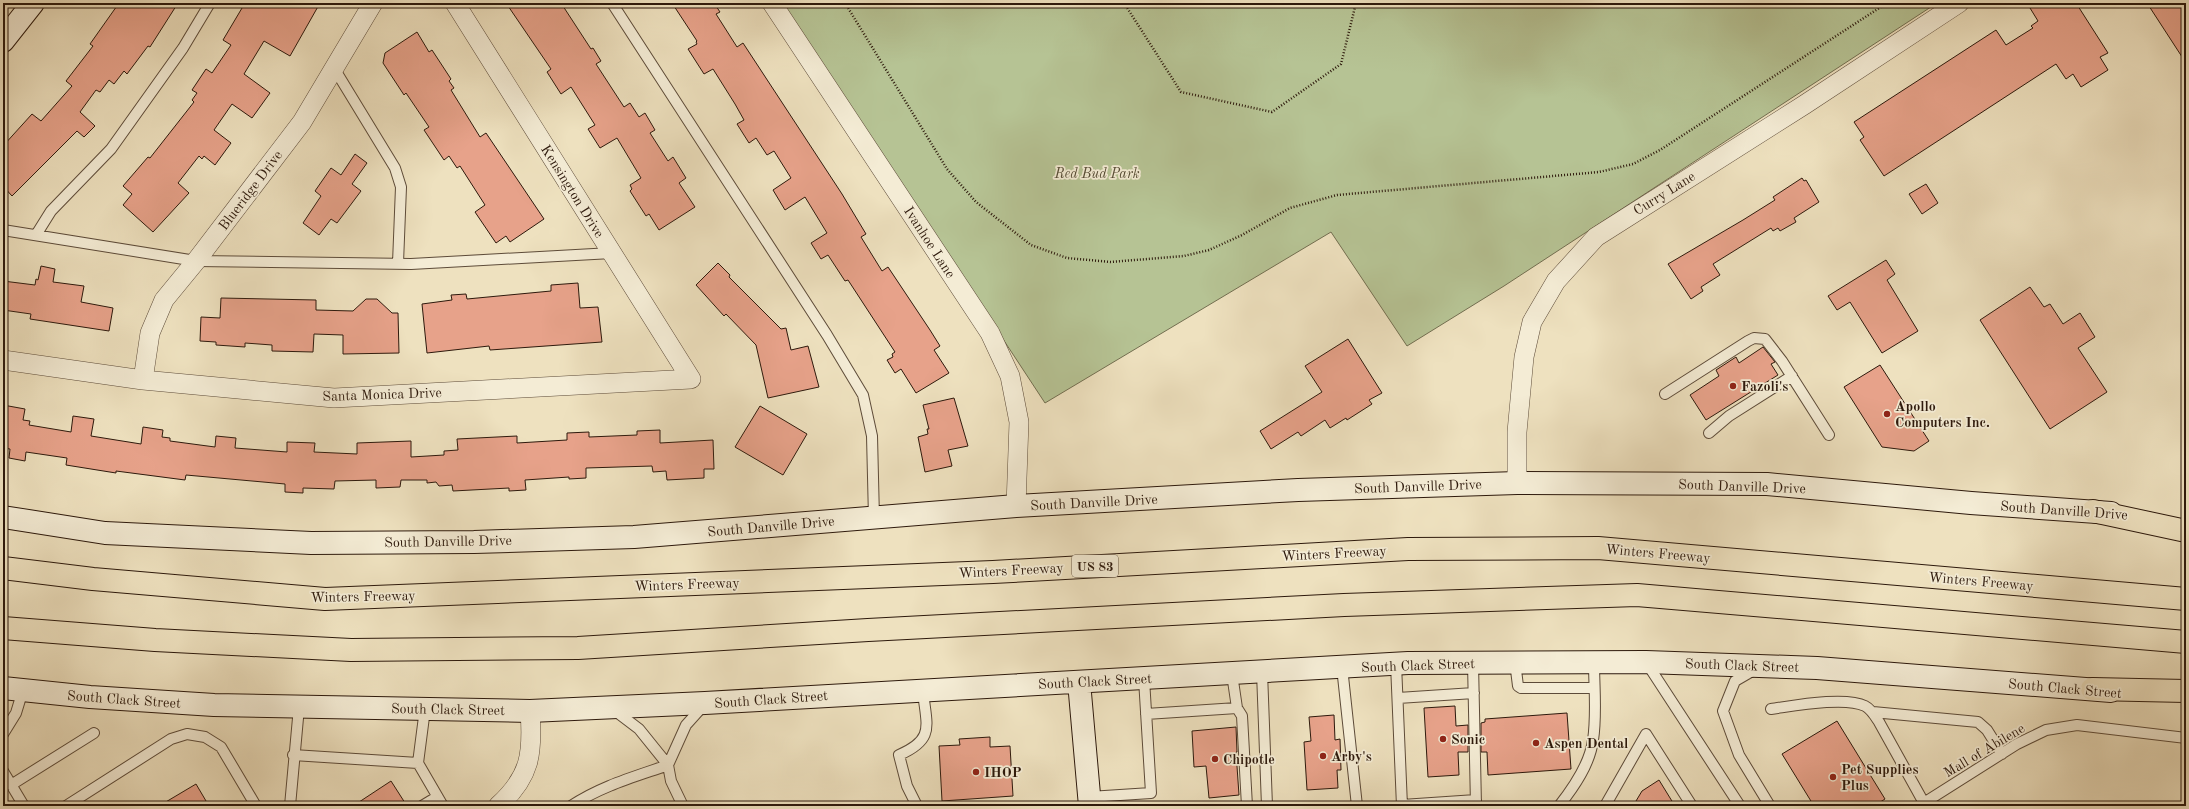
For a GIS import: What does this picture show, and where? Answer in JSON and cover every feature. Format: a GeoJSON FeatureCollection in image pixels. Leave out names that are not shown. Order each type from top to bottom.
{"type":"FeatureCollection","features":[{"type":"Feature","properties":{"kind":"highway"},"geometry":{"type":"LineString","coordinates":[[2093,511],[2186,531]]}},
{"type":"Feature","properties":{"kind":"highway","name":"Winters Freeway"},"geometry":{"type":"LineString","coordinates":[[3,568],[93,579],[325,599],[993,572],[1408,549],[1598,548],[2186,599]]}},
{"type":"Feature","properties":{"kind":"highway"},"geometry":{"type":"LineString","coordinates":[[3,628],[155,640],[351,650],[578,648],[868,630],[1336,606],[1638,595],[2186,642]]}},
{"type":"Feature","properties":{"kind":"highway"},"geometry":{"type":"LineString","coordinates":[[2092,689],[2186,691]]}},
{"type":"Feature","properties":{"kind":"main road"},"geometry":{"type":"LineString","coordinates":[[3,41],[33,3]]}},
{"type":"Feature","properties":{"kind":"main road","name":"South Danville Drive"},"geometry":{"type":"LineString","coordinates":[[3,517],[105,533],[312,543],[474,542],[634,537],[1016,506],[1298,490],[1517,483],[1767,484],[1971,503],[2093,511],[2186,520]]}},
{"type":"Feature","properties":{"kind":"main road","name":"South Clack Street"},"geometry":{"type":"LineString","coordinates":[[13,689],[90,697],[214,705],[530,711],[705,703],[1396,664],[1646,662],[1817,668],[2092,689],[2186,701]]}},
{"type":"Feature","properties":{"kind":"main road"},"geometry":{"type":"LineString","coordinates":[[1079,682],[1090,801]]}},
{"type":"Feature","properties":{"kind":"street","name":"Blueridge Drive"},"geometry":{"type":"LineString","coordinates":[[143,380],[150,333],[164,300],[196,261],[302,122],[373,3]]}},
{"type":"Feature","properties":{"kind":"street","name":"Kensington Drive"},"geometry":{"type":"LineString","coordinates":[[455,3],[691,379]]}},
{"type":"Feature","properties":{"kind":"street","name":"Ivanhoe Lane"},"geometry":{"type":"LineString","coordinates":[[772,3],[990,333],[1010,376],[1019,422],[1016,506]]}},
{"type":"Feature","properties":{"kind":"street","name":"Curry Lane"},"geometry":{"type":"LineString","coordinates":[[1517,483],[1517,432],[1524,357],[1532,322],[1556,281],[1596,236],[1804,104],[1959,3]]}},
{"type":"Feature","properties":{"kind":"street","name":"Santa Monica Drive"},"geometry":{"type":"LineString","coordinates":[[3,360],[143,380],[334,398],[691,379]]}},
{"type":"Feature","properties":{"kind":"street"},"geometry":{"type":"LineString","coordinates":[[498,806],[512,793],[522,778],[528,761],[532,742],[530,711]]}},
{"type":"Feature","properties":{"kind":"lane"},"geometry":{"type":"LineString","coordinates":[[36,235],[51,211],[111,148],[183,48],[210,3]]}},
{"type":"Feature","properties":{"kind":"lane"},"geometry":{"type":"LineString","coordinates":[[612,3],[827,335],[863,395],[872,436],[874,518]]}},
{"type":"Feature","properties":{"kind":"lane"},"geometry":{"type":"LineString","coordinates":[[334,68],[395,168],[400,187],[398,264]]}},
{"type":"Feature","properties":{"kind":"lane"},"geometry":{"type":"LineString","coordinates":[[3,230],[196,261],[398,264],[612,253]]}},
{"type":"Feature","properties":{"kind":"lane"},"geometry":{"type":"LineString","coordinates":[[1665,394],[1754,338],[1765,339],[1769,342],[1792,376],[1829,436]]}},
{"type":"Feature","properties":{"kind":"lane"},"geometry":{"type":"LineString","coordinates":[[1709,433],[1729,416],[1792,376]]}},
{"type":"Feature","properties":{"kind":"lane"},"geometry":{"type":"LineString","coordinates":[[1515,662],[1518,686],[1521,688],[1594,688]]}},
{"type":"Feature","properties":{"kind":"lane"},"geometry":{"type":"LineString","coordinates":[[1559,806],[1572,789],[1591,750],[1594,734],[1594,662]]}},
{"type":"Feature","properties":{"kind":"lane"},"geometry":{"type":"LineString","coordinates":[[1646,662],[1740,806]]}},
{"type":"Feature","properties":{"kind":"lane"},"geometry":{"type":"LineString","coordinates":[[1396,664],[1402,806],[1476,803],[1473,663]]}},
{"type":"Feature","properties":{"kind":"lane"},"geometry":{"type":"LineString","coordinates":[[1761,666],[1735,681],[1723,711],[1739,755],[1770,806]]}},
{"type":"Feature","properties":{"kind":"lane"},"geometry":{"type":"LineString","coordinates":[[1342,667],[1357,806]]}},
{"type":"Feature","properties":{"kind":"lane"},"geometry":{"type":"LineString","coordinates":[[1262,672],[1267,806]]}},
{"type":"Feature","properties":{"kind":"lane"},"geometry":{"type":"LineString","coordinates":[[1232,674],[1237,708],[1242,716],[1247,806]]}},
{"type":"Feature","properties":{"kind":"lane"},"geometry":{"type":"LineString","coordinates":[[1090,801],[1151,793],[1144,679]]}},
{"type":"Feature","properties":{"kind":"lane"},"geometry":{"type":"LineString","coordinates":[[3,734],[16,713],[13,689]]}},
{"type":"Feature","properties":{"kind":"lane"},"geometry":{"type":"LineString","coordinates":[[917,806],[907,786],[899,755],[914,749],[922,741],[927,730],[923,691]]}},
{"type":"Feature","properties":{"kind":"lane"},"geometry":{"type":"LineString","coordinates":[[1398,698],[1474,693]]}},
{"type":"Feature","properties":{"kind":"lane"},"geometry":{"type":"LineString","coordinates":[[1771,709],[1824,703],[1850,702],[1865,706],[1872,712],[1922,804]]}},
{"type":"Feature","properties":{"kind":"lane"},"geometry":{"type":"LineString","coordinates":[[571,806],[591,793],[668,765],[686,725],[705,703]]}},
{"type":"Feature","properties":{"kind":"lane"},"geometry":{"type":"LineString","coordinates":[[290,806],[299,707]]}},
{"type":"Feature","properties":{"kind":"lane"},"geometry":{"type":"LineString","coordinates":[[610,708],[639,729],[668,765],[672,781],[683,806]]}},
{"type":"Feature","properties":{"kind":"lane"},"geometry":{"type":"LineString","coordinates":[[1146,714],[1237,708]]}},
{"type":"Feature","properties":{"kind":"lane"},"geometry":{"type":"LineString","coordinates":[[425,709],[418,763],[443,806]]}},
{"type":"Feature","properties":{"kind":"lane"},"geometry":{"type":"LineString","coordinates":[[1872,712],[1978,722],[1987,730],[2002,754]]}},
{"type":"Feature","properties":{"kind":"lane","name":"Mall of Abilene"},"geometry":{"type":"LineString","coordinates":[[1922,804],[2017,744],[2046,730],[2077,725],[2186,738]]}},
{"type":"Feature","properties":{"kind":"lane"},"geometry":{"type":"LineString","coordinates":[[11,785],[94,733]]}},
{"type":"Feature","properties":{"kind":"lane"},"geometry":{"type":"LineString","coordinates":[[66,806],[171,739],[187,734],[205,737],[221,747],[256,806]]}},
{"type":"Feature","properties":{"kind":"lane"},"geometry":{"type":"LineString","coordinates":[[1605,806],[1646,734],[1692,806]]}},
{"type":"Feature","properties":{"kind":"lane"},"geometry":{"type":"LineString","coordinates":[[294,755],[418,763]]}},
{"type":"Feature","properties":{"kind":"lane"},"geometry":{"type":"LineString","coordinates":[[3,771],[24,806]]}},
{"type":"Feature","properties":{"kind":"lane"},"geometry":{"type":"LineString","coordinates":[[422,806],[437,797]]}},
{"type":"Feature","properties":{"kind":"path"},"geometry":{"type":"LineString","coordinates":[[846,3],[947,169],[976,202],[1031,245],[1067,258],[1111,262],[1184,256],[1209,250],[1242,235],[1290,208],[1337,195],[1558,177],[1599,172],[1633,164],[1660,150],[1887,3]]}},
{"type":"Feature","properties":{"kind":"path"},"geometry":{"type":"LineString","coordinates":[[1124,3],[1181,92],[1272,112],[1341,64],[1356,3]]}},
{"type":"Feature","properties":{"kind":"green space","name":"Red Bud Park"},"geometry":{"type":"Polygon","coordinates":[[[782,3],[1937,3],[1504,286],[1407,346],[1331,232],[1045,403],[782,3]]]}},
{"type":"Feature","properties":{"kind":"building"},"geometry":{"type":"Polygon","coordinates":[[[119,3],[178,3],[150,47],[148,46],[127,74],[124,71],[114,84],[109,80],[100,92],[96,90],[80,112],[95,126],[84,137],[77,131],[12,196],[3,186],[3,146],[32,114],[41,121],[72,86],[66,81],[93,46],[90,44],[119,3]]]}},
{"type":"Feature","properties":{"kind":"building"},"geometry":{"type":"Polygon","coordinates":[[[245,3],[320,3],[290,56],[264,41],[244,74],[270,93],[252,118],[232,104],[214,130],[231,143],[215,165],[204,156],[202,159],[199,156],[178,183],[189,193],[153,232],[123,205],[132,194],[123,186],[148,157],[150,158],[194,102],[192,100],[197,93],[192,90],[206,69],[212,73],[231,45],[223,40],[245,3]]]}},
{"type":"Feature","properties":{"kind":"building"},"geometry":{"type":"Polygon","coordinates":[[[506,3],[561,3],[591,49],[593,48],[601,61],[596,64],[624,107],[630,103],[639,117],[645,113],[655,130],[650,133],[668,161],[673,157],[686,178],[679,183],[695,207],[659,230],[649,214],[646,216],[630,191],[632,189],[630,185],[641,178],[617,138],[600,148],[588,129],[595,125],[571,87],[561,94],[547,72],[551,69],[506,3]]]}},
{"type":"Feature","properties":{"kind":"building"},"geometry":{"type":"Polygon","coordinates":[[[672,3],[714,3],[720,12],[716,14],[737,47],[743,43],[842,194],[866,234],[861,237],[882,271],[888,267],[930,330],[940,346],[934,350],[949,373],[916,393],[901,369],[895,373],[887,360],[893,357],[892,354],[895,352],[848,280],[845,281],[828,255],[821,259],[811,243],[827,233],[805,197],[785,210],[773,190],[791,178],[774,151],[767,155],[756,138],[749,143],[737,124],[744,120],[713,69],[704,74],[688,49],[697,44],[697,41],[672,3]]]}},
{"type":"Feature","properties":{"kind":"building"},"geometry":{"type":"Polygon","coordinates":[[[2038,3],[2076,3],[2108,53],[2100,57],[2108,70],[2081,87],[2073,74],[2066,79],[2056,64],[1884,176],[1860,140],[1864,137],[1854,122],[1996,30],[2006,45],[2033,28],[2031,26],[2038,21],[2030,8],[2038,3]]]}},
{"type":"Feature","properties":{"kind":"building"},"geometry":{"type":"Polygon","coordinates":[[[2147,3],[2186,3],[2186,63],[2147,3]]]}},
{"type":"Feature","properties":{"kind":"building"},"geometry":{"type":"Polygon","coordinates":[[[417,32],[429,52],[432,50],[451,79],[449,81],[454,88],[451,90],[480,137],[486,133],[544,219],[510,242],[506,236],[496,243],[475,212],[485,205],[460,166],[457,168],[449,156],[444,160],[424,130],[429,127],[406,93],[404,95],[383,63],[385,53],[417,32]]]}},
{"type":"Feature","properties":{"kind":"building"},"geometry":{"type":"Polygon","coordinates":[[[355,154],[367,163],[352,184],[361,191],[337,223],[331,219],[319,235],[303,223],[321,196],[315,191],[331,168],[341,175],[355,154]]]}},
{"type":"Feature","properties":{"kind":"building"},"geometry":{"type":"Polygon","coordinates":[[[1802,178],[1804,181],[1806,180],[1819,202],[1794,218],[1796,222],[1780,231],[1778,228],[1773,231],[1771,228],[1713,264],[1720,275],[1701,287],[1703,291],[1691,299],[1668,264],[1775,200],[1773,197],[1802,178]]]}},
{"type":"Feature","properties":{"kind":"building"},"geometry":{"type":"Polygon","coordinates":[[[1926,184],[1938,203],[1922,214],[1909,194],[1926,184]]]}},
{"type":"Feature","properties":{"kind":"building"},"geometry":{"type":"Polygon","coordinates":[[[1886,260],[1895,274],[1887,280],[1918,331],[1882,353],[1850,302],[1837,310],[1828,296],[1886,260]]]}},
{"type":"Feature","properties":{"kind":"building"},"geometry":{"type":"Polygon","coordinates":[[[718,263],[730,275],[729,277],[781,329],[786,328],[791,350],[808,346],[819,387],[768,398],[756,345],[726,314],[724,316],[696,285],[718,263]]]}},
{"type":"Feature","properties":{"kind":"building"},"geometry":{"type":"Polygon","coordinates":[[[41,266],[55,269],[53,282],[84,286],[81,302],[113,308],[109,331],[30,319],[31,314],[3,310],[3,281],[35,285],[36,279],[38,280],[41,266]]]}},
{"type":"Feature","properties":{"kind":"building"},"geometry":{"type":"Polygon","coordinates":[[[578,283],[580,308],[598,307],[602,342],[490,350],[489,346],[427,353],[422,304],[452,300],[451,295],[466,294],[467,299],[551,291],[551,285],[578,283]]]}},
{"type":"Feature","properties":{"kind":"building"},"geometry":{"type":"Polygon","coordinates":[[[2030,287],[2044,307],[2050,304],[2063,324],[2080,313],[2095,337],[2078,348],[2107,392],[2050,429],[1980,320],[2030,287]]]}},
{"type":"Feature","properties":{"kind":"building"},"geometry":{"type":"Polygon","coordinates":[[[221,298],[316,300],[316,310],[353,311],[366,299],[377,299],[392,313],[398,313],[399,353],[343,354],[343,335],[314,334],[313,352],[272,351],[272,345],[245,343],[245,347],[216,345],[216,342],[200,341],[201,317],[220,318],[221,298]]]}},
{"type":"Feature","properties":{"kind":"building"},"geometry":{"type":"Polygon","coordinates":[[[1348,339],[1382,393],[1369,400],[1372,404],[1347,420],[1346,418],[1330,428],[1325,420],[1301,436],[1298,432],[1271,449],[1260,431],[1322,392],[1305,366],[1348,339]]]}},
{"type":"Feature","properties":{"kind":"building","name":"Fazoli's"},"geometry":{"type":"Polygon","coordinates":[[[1763,347],[1775,362],[1771,364],[1778,375],[1706,420],[1690,395],[1719,376],[1716,370],[1736,357],[1739,363],[1763,347]]]}},
{"type":"Feature","properties":{"kind":"building","name":"Apollo Computers Inc."},"geometry":{"type":"Polygon","coordinates":[[[1880,365],[1929,441],[1914,451],[1882,447],[1844,387],[1880,365]]]}},
{"type":"Feature","properties":{"kind":"building"},"geometry":{"type":"Polygon","coordinates":[[[954,398],[968,446],[948,450],[952,466],[925,472],[918,437],[928,434],[927,429],[929,429],[923,405],[954,398]]]}},
{"type":"Feature","properties":{"kind":"building"},"geometry":{"type":"Polygon","coordinates":[[[3,405],[25,409],[23,420],[30,421],[29,425],[71,432],[73,416],[94,419],[91,436],[141,444],[143,427],[163,430],[162,437],[170,438],[170,441],[215,447],[216,436],[236,438],[235,448],[287,452],[287,442],[315,443],[314,452],[357,454],[357,443],[411,441],[411,457],[444,455],[444,451],[458,450],[457,439],[517,436],[517,443],[567,440],[567,433],[589,432],[589,437],[637,435],[637,431],[660,430],[660,443],[713,440],[714,469],[704,469],[704,478],[667,480],[666,471],[653,472],[652,466],[586,468],[586,478],[569,479],[569,477],[525,480],[526,490],[509,491],[509,488],[453,491],[452,485],[439,486],[436,482],[427,483],[427,480],[401,480],[400,487],[376,488],[376,480],[335,481],[334,489],[303,488],[303,493],[285,492],[285,484],[186,475],[185,480],[116,471],[116,473],[66,465],[67,458],[26,452],[25,461],[9,458],[10,449],[3,448],[3,405]]]}},
{"type":"Feature","properties":{"kind":"building"},"geometry":{"type":"Polygon","coordinates":[[[760,406],[807,434],[783,475],[735,447],[760,406]]]}},
{"type":"Feature","properties":{"kind":"building","name":"Sonic"},"geometry":{"type":"Polygon","coordinates":[[[1455,706],[1456,726],[1468,725],[1468,752],[1458,752],[1459,775],[1428,777],[1424,708],[1455,706]]]}},
{"type":"Feature","properties":{"kind":"building","name":"Aspen Dental"},"geometry":{"type":"Polygon","coordinates":[[[1567,713],[1571,769],[1488,775],[1487,752],[1481,752],[1481,723],[1485,722],[1485,719],[1567,713]]]}},
{"type":"Feature","properties":{"kind":"building","name":"Arby's"},"geometry":{"type":"Polygon","coordinates":[[[1334,715],[1335,740],[1340,739],[1341,770],[1337,770],[1338,788],[1307,790],[1304,742],[1311,741],[1309,717],[1334,715]]]}},
{"type":"Feature","properties":{"kind":"building","name":"Pet Supplies Plus"},"geometry":{"type":"Polygon","coordinates":[[[1837,721],[1885,799],[1874,806],[1814,806],[1782,754],[1837,721]]]}},
{"type":"Feature","properties":{"kind":"building","name":"Chipotle"},"geometry":{"type":"Polygon","coordinates":[[[1236,727],[1239,795],[1209,798],[1206,766],[1194,767],[1192,731],[1236,727]]]}},
{"type":"Feature","properties":{"kind":"building","name":"IHOP"},"geometry":{"type":"Polygon","coordinates":[[[990,737],[990,747],[1010,746],[1013,796],[942,801],[939,746],[960,745],[959,739],[990,737]]]}},
{"type":"Feature","properties":{"kind":"building"},"geometry":{"type":"Polygon","coordinates":[[[1659,780],[1675,806],[1633,806],[1642,791],[1659,780]]]}},
{"type":"Feature","properties":{"kind":"building"},"geometry":{"type":"Polygon","coordinates":[[[391,781],[407,806],[353,806],[391,781]]]}},
{"type":"Feature","properties":{"kind":"building"},"geometry":{"type":"Polygon","coordinates":[[[196,784],[209,806],[159,806],[196,784]]]}},
{"type":"Feature","properties":{"kind":"place","name":"Fazoli's"},"geometry":{"type":"Point","coordinates":[1733,386]}},
{"type":"Feature","properties":{"kind":"place","name":"Apollo Computers Inc."},"geometry":{"type":"Point","coordinates":[1887,414]}},
{"type":"Feature","properties":{"kind":"place","name":"Sonic"},"geometry":{"type":"Point","coordinates":[1443,739]}},
{"type":"Feature","properties":{"kind":"place","name":"Aspen Dental"},"geometry":{"type":"Point","coordinates":[1536,743]}},
{"type":"Feature","properties":{"kind":"place","name":"Arby's"},"geometry":{"type":"Point","coordinates":[1323,756]}},
{"type":"Feature","properties":{"kind":"place","name":"Chipotle"},"geometry":{"type":"Point","coordinates":[1215,759]}},
{"type":"Feature","properties":{"kind":"place","name":"IHOP"},"geometry":{"type":"Point","coordinates":[976,772]}},
{"type":"Feature","properties":{"kind":"place","name":"Pet Supplies Plus"},"geometry":{"type":"Point","coordinates":[1833,777]}}]}
